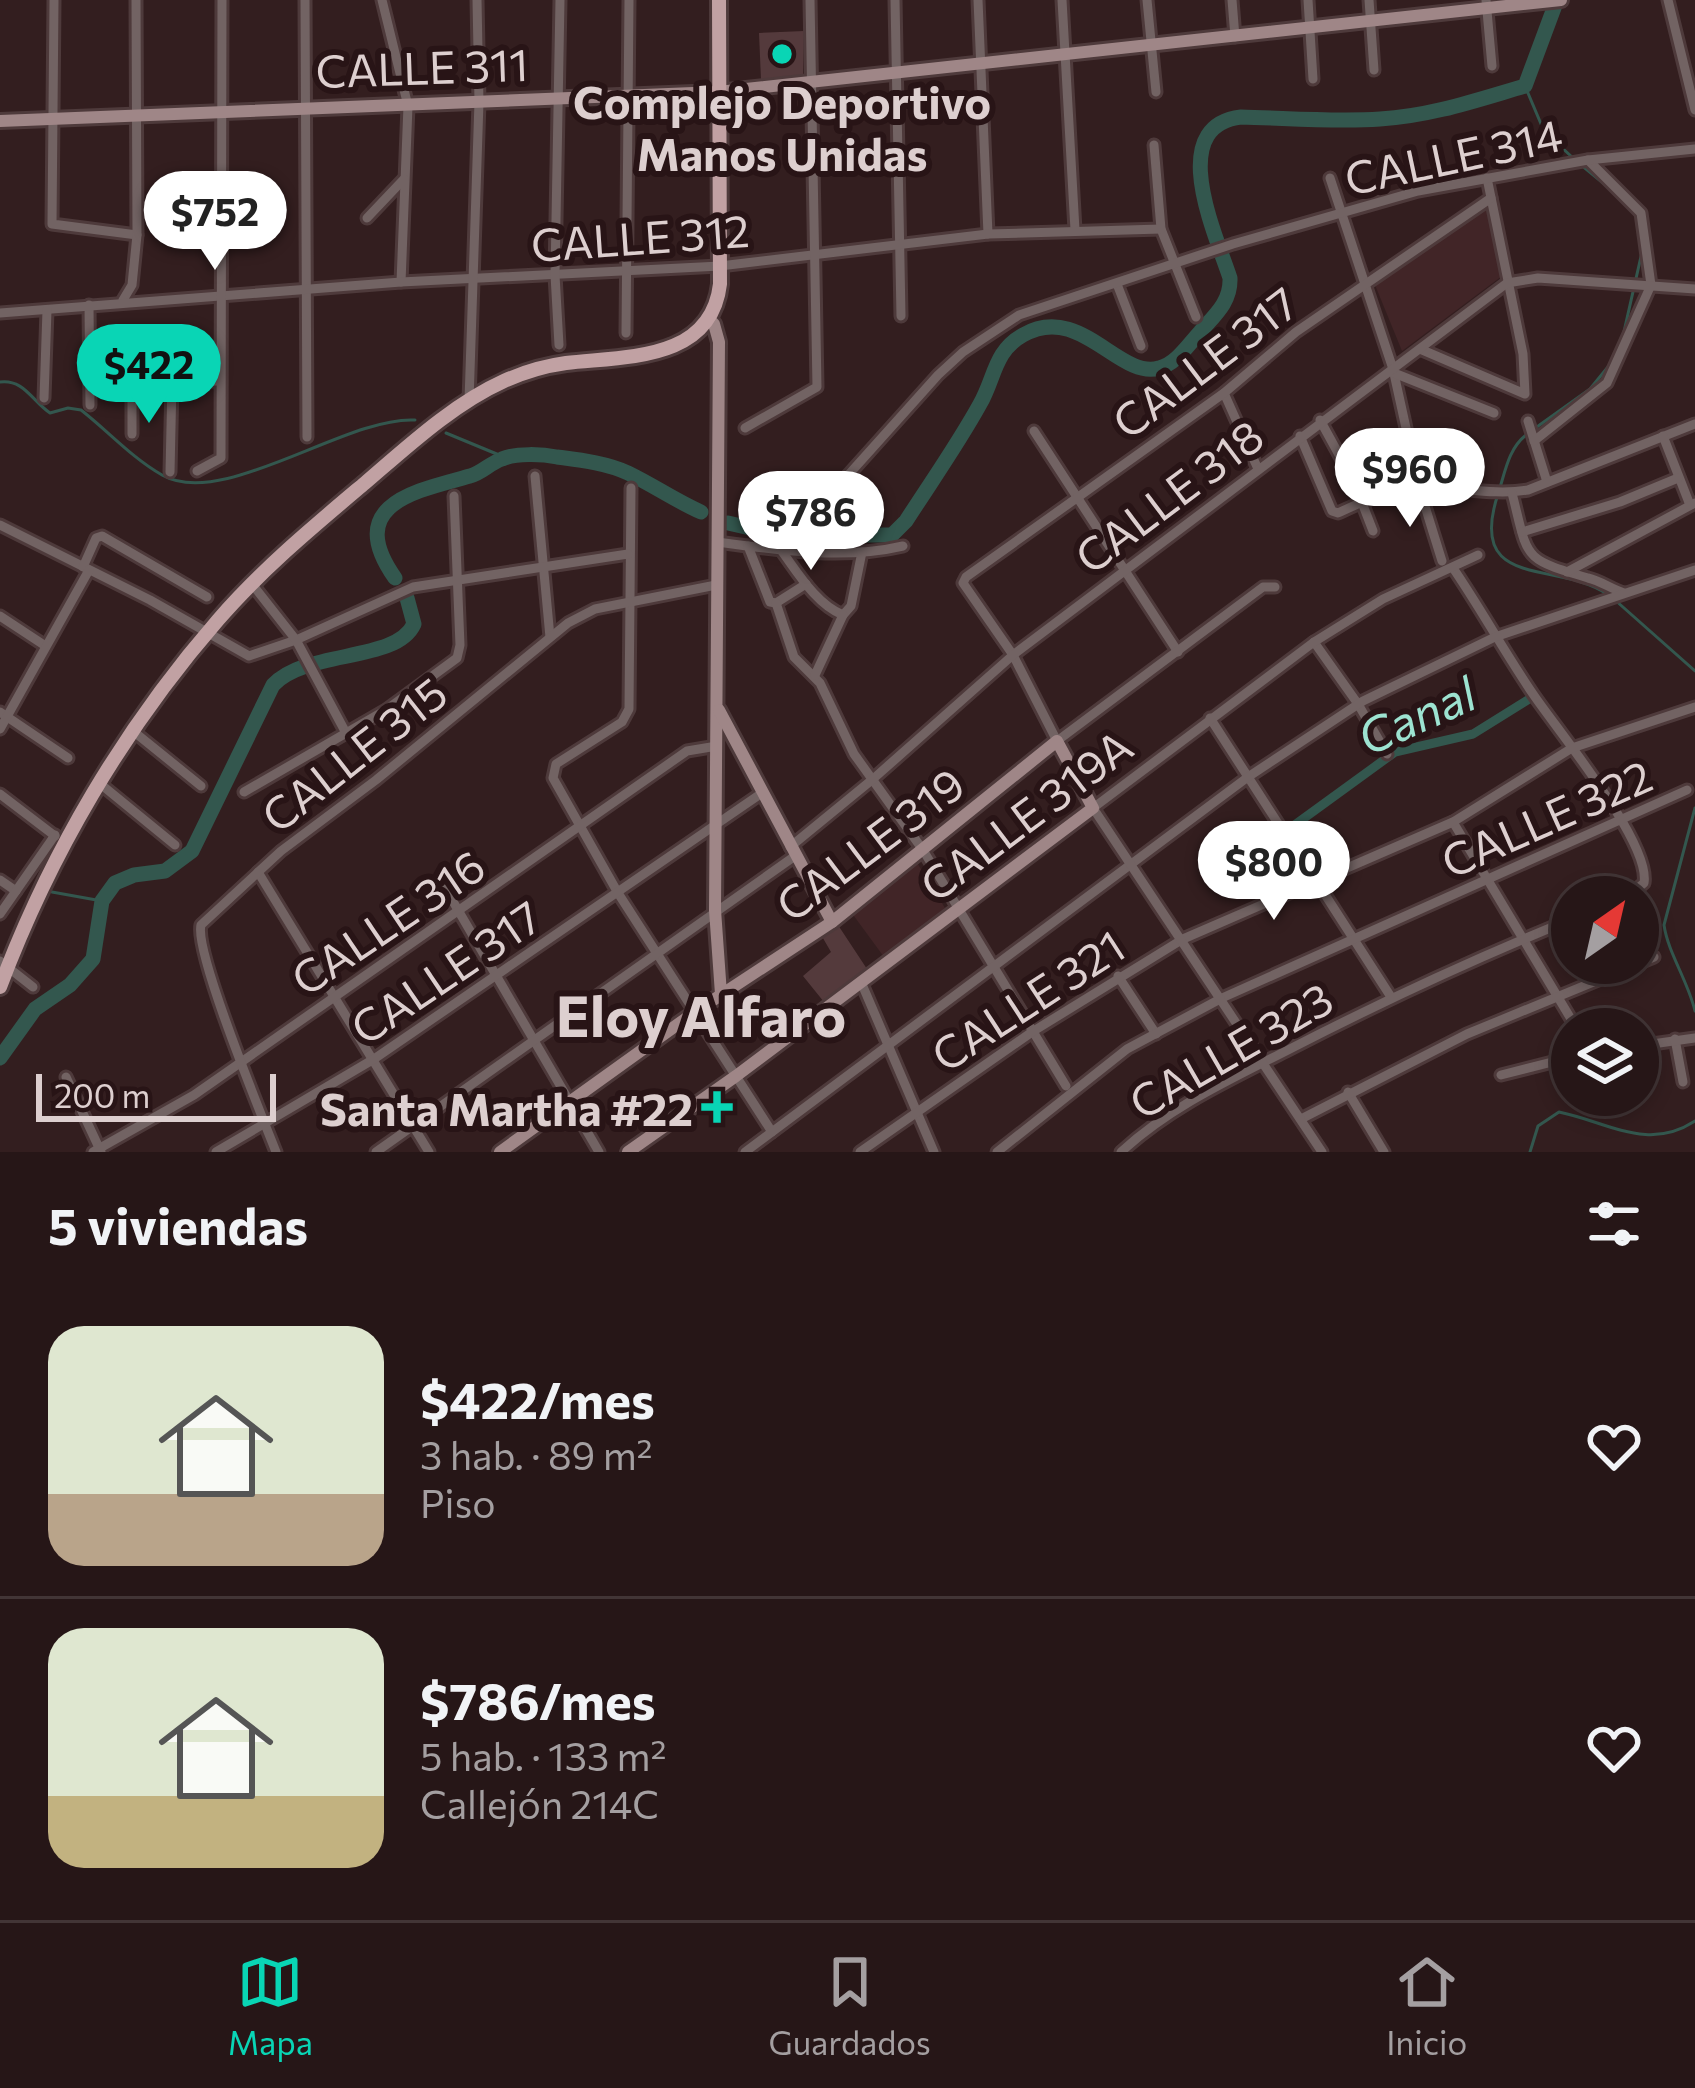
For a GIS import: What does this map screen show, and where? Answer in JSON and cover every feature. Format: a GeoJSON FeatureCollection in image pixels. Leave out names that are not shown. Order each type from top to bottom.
{"type":"FeatureCollection","features":[{"type":"Feature","properties":{"kind":"main road"},"geometry":{"type":"LineString","coordinates":[[0,988],[4,963],[60,838],[206,634],[252,584],[348,497],[469,401],[503,381],[549,366],[660,354],[708,318],[718,297],[720,266],[718,0]]}},
{"type":"Feature","properties":{"kind":"street"},"geometry":{"type":"LineString","coordinates":[[54,0],[52,224],[137,235]]}},
{"type":"Feature","properties":{"kind":"street"},"geometry":{"type":"LineString","coordinates":[[123,300],[132,285],[137,235],[136,0]]}},
{"type":"Feature","properties":{"kind":"street"},"geometry":{"type":"LineString","coordinates":[[197,471],[221,458],[222,0]]}},
{"type":"Feature","properties":{"kind":"street"},"geometry":{"type":"LineString","coordinates":[[305,0],[307,437]]}},
{"type":"Feature","properties":{"kind":"street"},"geometry":{"type":"LineString","coordinates":[[382,0],[408,106],[401,282]]}},
{"type":"Feature","properties":{"kind":"street"},"geometry":{"type":"LineString","coordinates":[[469,401],[479,102],[477,0]]}},
{"type":"Feature","properties":{"kind":"street"},"geometry":{"type":"LineString","coordinates":[[559,345],[555,274],[560,0]]}},
{"type":"Feature","properties":{"kind":"street"},"geometry":{"type":"LineString","coordinates":[[626,333],[629,0]]}},
{"type":"Feature","properties":{"kind":"street"},"geometry":{"type":"LineString","coordinates":[[745,428],[817,387],[810,0]]}},
{"type":"Feature","properties":{"kind":"street"},"geometry":{"type":"LineString","coordinates":[[895,0],[902,316]]}},
{"type":"Feature","properties":{"kind":"street"},"geometry":{"type":"LineString","coordinates":[[978,0],[988,234]]}},
{"type":"Feature","properties":{"kind":"street"},"geometry":{"type":"LineString","coordinates":[[1062,0],[1075,230]]}},
{"type":"Feature","properties":{"kind":"street"},"geometry":{"type":"LineString","coordinates":[[1148,0],[1156,92]]}},
{"type":"Feature","properties":{"kind":"street"},"geometry":{"type":"LineString","coordinates":[[1232,0],[1235,37]]}},
{"type":"Feature","properties":{"kind":"street"},"geometry":{"type":"LineString","coordinates":[[1308,0],[1313,79]]}},
{"type":"Feature","properties":{"kind":"street"},"geometry":{"type":"LineString","coordinates":[[1369,0],[1374,70]]}},
{"type":"Feature","properties":{"kind":"street","name":"CALLE 311"},"geometry":{"type":"LineString","coordinates":[[0,121],[718,92],[1235,37],[1486,4],[1562,0]]}},
{"type":"Feature","properties":{"kind":"street"},"geometry":{"type":"LineString","coordinates":[[1668,0],[1695,110]]}},
{"type":"Feature","properties":{"kind":"street"},"geometry":{"type":"LineString","coordinates":[[1486,4],[1492,65]]}},
{"type":"Feature","properties":{"kind":"street"},"geometry":{"type":"LineString","coordinates":[[1154,145],[1161,229],[1196,317]]}},
{"type":"Feature","properties":{"kind":"street","name":"CALLE 314"},"geometry":{"type":"LineString","coordinates":[[1173,265],[1340,212],[1487,178],[1588,160],[1695,149]]}},
{"type":"Feature","properties":{"kind":"street"},"geometry":{"type":"LineString","coordinates":[[1534,438],[1607,383],[1648,285],[1640,213],[1588,160]]}},
{"type":"Feature","properties":{"kind":"street"},"geometry":{"type":"LineString","coordinates":[[367,218],[405,178]]}},
{"type":"Feature","properties":{"kind":"street"},"geometry":{"type":"LineString","coordinates":[[1330,178],[1393,371],[1419,487],[1447,565],[1621,820],[1644,862],[1644,876]]}},
{"type":"Feature","properties":{"kind":"street"},"geometry":{"type":"LineString","coordinates":[[1420,349],[1525,394],[1522,354],[1487,178]]}},
{"type":"Feature","properties":{"kind":"street","name":"CALLE 317"},"geometry":{"type":"LineString","coordinates":[[1012,655],[963,584],[966,577],[1224,393],[1296,332],[1491,198]]}},
{"type":"Feature","properties":{"kind":"street","name":"CALLE 312"},"geometry":{"type":"LineString","coordinates":[[0,313],[123,300],[720,266],[988,234],[1161,229]]}},
{"type":"Feature","properties":{"kind":"street"},"geometry":{"type":"LineString","coordinates":[[808,520],[963,352],[1019,315],[1173,265]]}},
{"type":"Feature","properties":{"kind":"street"},"geometry":{"type":"LineString","coordinates":[[1508,283],[1538,278],[1695,289]]}},
{"type":"Feature","properties":{"kind":"street","name":"CALLE 318"},"geometry":{"type":"LineString","coordinates":[[376,1152],[535,1042],[792,852],[1012,655],[1508,283]]}},
{"type":"Feature","properties":{"kind":"street"},"geometry":{"type":"LineString","coordinates":[[1117,284],[1141,346]]}},
{"type":"Feature","properties":{"kind":"street"},"geometry":{"type":"LineString","coordinates":[[89,305],[90,405]]}},
{"type":"Feature","properties":{"kind":"street"},"geometry":{"type":"LineString","coordinates":[[44,398],[46,310]]}},
{"type":"Feature","properties":{"kind":"street"},"geometry":{"type":"LineString","coordinates":[[708,318],[719,342],[715,910],[721,994]]}},
{"type":"Feature","properties":{"kind":"street"},"geometry":{"type":"LineString","coordinates":[[132,332],[132,434]]}},
{"type":"Feature","properties":{"kind":"street"},"geometry":{"type":"LineString","coordinates":[[91,357],[132,357]]}},
{"type":"Feature","properties":{"kind":"street"},"geometry":{"type":"LineString","coordinates":[[1393,371],[1494,413]]}},
{"type":"Feature","properties":{"kind":"street"},"geometry":{"type":"LineString","coordinates":[[132,383],[218,381]]}},
{"type":"Feature","properties":{"kind":"street"},"geometry":{"type":"LineString","coordinates":[[170,472],[172,382]]}},
{"type":"Feature","properties":{"kind":"street"},"geometry":{"type":"LineString","coordinates":[[1224,393],[1258,469]]}},
{"type":"Feature","properties":{"kind":"street"},"geometry":{"type":"LineString","coordinates":[[1320,420],[1373,531]]}},
{"type":"Feature","properties":{"kind":"street"},"geometry":{"type":"LineString","coordinates":[[1528,421],[1547,482]]}},
{"type":"Feature","properties":{"kind":"street"},"geometry":{"type":"LineString","coordinates":[[1300,436],[1334,513],[1391,491],[1419,487],[1509,493],[1695,424]]}},
{"type":"Feature","properties":{"kind":"street"},"geometry":{"type":"LineString","coordinates":[[1034,431],[1178,652]]}},
{"type":"Feature","properties":{"kind":"street"},"geometry":{"type":"LineString","coordinates":[[1567,572],[1693,504],[1663,436]]}},
{"type":"Feature","properties":{"kind":"street"},"geometry":{"type":"LineString","coordinates":[[536,476],[550,637]]}},
{"type":"Feature","properties":{"kind":"street"},"geometry":{"type":"LineString","coordinates":[[1522,532],[1620,502],[1678,478]]}},
{"type":"Feature","properties":{"kind":"street"},"geometry":{"type":"LineString","coordinates":[[631,488],[628,709],[622,722],[560,760],[553,778],[618,893],[772,1132]]}},
{"type":"Feature","properties":{"kind":"street"},"geometry":{"type":"LineString","coordinates":[[1509,493],[1530,554],[1541,564],[1620,595]]}},
{"type":"Feature","properties":{"kind":"street"},"geometry":{"type":"LineString","coordinates":[[244,792],[386,710],[457,658],[454,496]]}},
{"type":"Feature","properties":{"kind":"street"},"geometry":{"type":"LineString","coordinates":[[0,543],[4,527],[249,656],[412,587],[628,554]]}},
{"type":"Feature","properties":{"kind":"street"},"geometry":{"type":"LineString","coordinates":[[0,728],[3,714],[86,568],[96,538],[102,536],[207,597]]}},
{"type":"Feature","properties":{"kind":"street"},"geometry":{"type":"LineString","coordinates":[[717,542],[782,550],[862,551],[903,545]]}},
{"type":"Feature","properties":{"kind":"street"},"geometry":{"type":"LineString","coordinates":[[748,546],[765,598],[776,603],[794,657],[814,675],[854,754],[923,850],[1066,1086]]}},
{"type":"Feature","properties":{"kind":"street"},"geometry":{"type":"LineString","coordinates":[[782,550],[806,584],[844,616]]}},
{"type":"Feature","properties":{"kind":"street"},"geometry":{"type":"LineString","coordinates":[[814,675],[851,606],[862,551]]}},
{"type":"Feature","properties":{"kind":"street","name":"CALLE 319A"},"geometry":{"type":"LineString","coordinates":[[628,1152],[1314,642],[1447,565],[1478,555]]}},
{"type":"Feature","properties":{"kind":"street"},"geometry":{"type":"LineString","coordinates":[[745,1152],[1248,777],[1358,704],[1495,637],[1695,570]]}},
{"type":"Feature","properties":{"kind":"street"},"geometry":{"type":"LineString","coordinates":[[252,584],[296,640],[346,733]]}},
{"type":"Feature","properties":{"kind":"street"},"geometry":{"type":"LineString","coordinates":[[776,603],[806,584]]}},
{"type":"Feature","properties":{"kind":"street","name":"CALLE 315"},"geometry":{"type":"LineString","coordinates":[[241,1060],[201,944],[201,925],[258,872],[550,637],[587,613],[716,585]]}},
{"type":"Feature","properties":{"kind":"street","name":"CALLE 319"},"geometry":{"type":"LineString","coordinates":[[500,1152],[695,1012],[832,922],[1057,741],[1263,587],[1275,587]]}},
{"type":"Feature","properties":{"kind":"street"},"geometry":{"type":"LineString","coordinates":[[5,619],[44,645]]}},
{"type":"Feature","properties":{"kind":"street"},"geometry":{"type":"LineString","coordinates":[[1314,642],[1387,754]]}},
{"type":"Feature","properties":{"kind":"street"},"geometry":{"type":"LineString","coordinates":[[1012,655],[1130,867],[1183,939],[1322,1152]]}},
{"type":"Feature","properties":{"kind":"street"},"geometry":{"type":"LineString","coordinates":[[716,703],[832,922]]}},
{"type":"Feature","properties":{"kind":"street","name":"CALLE 321"},"geometry":{"type":"LineString","coordinates":[[860,1152],[1032,1031],[1183,939],[1453,822],[1572,748],[1695,707]]}},
{"type":"Feature","properties":{"kind":"street"},"geometry":{"type":"LineString","coordinates":[[3,714],[68,758]]}},
{"type":"Feature","properties":{"kind":"street"},"geometry":{"type":"LineString","coordinates":[[1210,718],[1282,828]]}},
{"type":"Feature","properties":{"kind":"street"},"geometry":{"type":"LineString","coordinates":[[134,731],[201,786]]}},
{"type":"Feature","properties":{"kind":"street","name":"CALLE 316"},"geometry":{"type":"LineString","coordinates":[[98,1151],[194,1095],[687,751],[717,746]]}},
{"type":"Feature","properties":{"kind":"street"},"geometry":{"type":"LineString","coordinates":[[98,782],[175,845]]}},
{"type":"Feature","properties":{"kind":"street","name":"CALLE 322"},"geometry":{"type":"LineString","coordinates":[[997,1152],[1105,1065],[1222,998],[1687,790]]}},
{"type":"Feature","properties":{"kind":"street","name":"CALLE 317"},"geometry":{"type":"LineString","coordinates":[[216,1152],[374,1059],[762,793]]}},
{"type":"Feature","properties":{"kind":"street"},"geometry":{"type":"LineString","coordinates":[[0,794],[60,838],[0,914]]}},
{"type":"Feature","properties":{"kind":"street"},"geometry":{"type":"LineString","coordinates":[[1453,822],[1564,1008]]}},
{"type":"Feature","properties":{"kind":"street"},"geometry":{"type":"LineString","coordinates":[[258,872],[429,1152]]}},
{"type":"Feature","properties":{"kind":"street"},"geometry":{"type":"LineString","coordinates":[[1315,879],[1391,997]]}},
{"type":"Feature","properties":{"kind":"street"},"geometry":{"type":"LineString","coordinates":[[0,880],[16,891]]}},
{"type":"Feature","properties":{"kind":"street"},"geometry":{"type":"LineString","coordinates":[[445,886],[599,1152]]}},
{"type":"Feature","properties":{"kind":"street","name":"CALLE 323"},"geometry":{"type":"LineString","coordinates":[[1121,1152],[1170,1110],[1391,997],[1551,928]]}},
{"type":"Feature","properties":{"kind":"street"},"geometry":{"type":"LineString","coordinates":[[4,963],[33,987]]}},
{"type":"Feature","properties":{"kind":"street"},"geometry":{"type":"LineString","coordinates":[[1118,976],[1156,1034]]}},
{"type":"Feature","properties":{"kind":"street"},"geometry":{"type":"LineString","coordinates":[[862,982],[934,1152]]}},
{"type":"Feature","properties":{"kind":"street"},"geometry":{"type":"LineString","coordinates":[[1301,1119],[1410,1060],[1586,984]]}},
{"type":"Feature","properties":{"kind":"street"},"geometry":{"type":"LineString","coordinates":[[1659,1042],[1692,1038]]}},
{"type":"Feature","properties":{"kind":"street"},"geometry":{"type":"LineString","coordinates":[[1675,1039],[1683,1082]]}},
{"type":"Feature","properties":{"kind":"street"},"geometry":{"type":"LineString","coordinates":[[241,1060],[276,1152]]}},
{"type":"Feature","properties":{"kind":"street"},"geometry":{"type":"LineString","coordinates":[[1501,1075],[1551,1062]]}},
{"type":"Feature","properties":{"kind":"street"},"geometry":{"type":"LineString","coordinates":[[66,1077],[98,1151]]}},
{"type":"Feature","properties":{"kind":"street"},"geometry":{"type":"LineString","coordinates":[[1348,1092],[1384,1152]]}},
{"type":"Feature","properties":{"kind":"shaded area","name":"Complejo Deportivo Manos Unidas"},"geometry":{"type":"Polygon","coordinates":[[[804,31],[803,76],[761,80],[759,33],[804,31]]]}},
{"type":"Feature","properties":{"kind":"shaded area"},"geometry":{"type":"Polygon","coordinates":[[[1486,208],[1502,276],[1402,351],[1375,285],[1486,208]]]}},
{"type":"Feature","properties":{"kind":"shaded area"},"geometry":{"type":"Polygon","coordinates":[[[916,861],[945,908],[884,957],[851,912],[916,861]]]}},
{"type":"Feature","properties":{"kind":"shaded area"},"geometry":{"type":"Polygon","coordinates":[[[836,922],[867,969],[824,1002],[803,976],[831,952],[820,933],[836,922]]]}},
{"type":"Feature","properties":{"kind":"waterway"},"geometry":{"type":"LineString","coordinates":[[728,523],[781,535],[892,535],[963,434],[1006,349],[1044,327],[1081,334],[1144,369],[1171,363],[1216,314],[1230,287],[1207,211],[1200,161],[1205,140],[1218,125],[1241,117],[1399,117],[1525,86],[1557,0]]}},
{"type":"Feature","properties":{"kind":"waterway"},"geometry":{"type":"LineString","coordinates":[[1525,86],[1544,131],[1573,158]]}},
{"type":"Feature","properties":{"kind":"waterway"},"geometry":{"type":"LineString","coordinates":[[1580,164],[1614,192]]}},
{"type":"Feature","properties":{"kind":"waterway"},"geometry":{"type":"LineString","coordinates":[[1623,336],[1642,252]]}},
{"type":"Feature","properties":{"kind":"waterway"},"geometry":{"type":"LineString","coordinates":[[1534,429],[1590,389],[1612,362]]}},
{"type":"Feature","properties":{"kind":"waterway"},"geometry":{"type":"LineString","coordinates":[[0,382],[22,387],[50,413],[81,410],[151,468],[188,483],[251,472],[355,432],[415,420]]}},
{"type":"Feature","properties":{"kind":"waterway"},"geometry":{"type":"LineString","coordinates":[[446,433],[504,457]]}},
{"type":"Feature","properties":{"kind":"waterway"},"geometry":{"type":"LineString","coordinates":[[1526,435],[1511,454],[1498,494],[1491,525],[1494,546],[1522,568],[1587,584],[1607,594]]}},
{"type":"Feature","properties":{"kind":"waterway"},"geometry":{"type":"LineString","coordinates":[[395,578],[381,553],[377,533],[393,505],[508,457],[544,455],[611,467],[701,512]]}},
{"type":"Feature","properties":{"kind":"waterway"},"geometry":{"type":"LineString","coordinates":[[0,1058],[35,1009],[70,985],[93,959],[102,901],[115,883],[165,871],[192,851],[273,685],[307,666],[370,651],[404,636],[414,624],[407,598]]}},
{"type":"Feature","properties":{"kind":"waterway"},"geometry":{"type":"LineString","coordinates":[[1615,600],[1695,671]]}},
{"type":"Feature","properties":{"kind":"waterway","name":"Canal"},"geometry":{"type":"LineString","coordinates":[[1205,866],[1256,853],[1395,752],[1473,734],[1534,696]]}},
{"type":"Feature","properties":{"kind":"waterway"},"geometry":{"type":"LineString","coordinates":[[1695,808],[1664,925],[1695,1011]]}},
{"type":"Feature","properties":{"kind":"waterway"},"geometry":{"type":"LineString","coordinates":[[52,892],[102,901]]}},
{"type":"Feature","properties":{"kind":"waterway"},"geometry":{"type":"LineString","coordinates":[[1530,1152],[1538,1126],[1559,1112],[1644,1134],[1678,1130],[1695,1121]]}},
{"type":"Feature","properties":{"kind":"place","name":"Complejo Deportivo Manos Unidas"},"geometry":{"type":"Point","coordinates":[782,54]}},
{"type":"Feature","properties":{"kind":"place","name":"Santa Martha #22"},"geometry":{"type":"Point","coordinates":[717,1107]}},
{"type":"Feature","properties":{"kind":"district","name":"Eloy Alfaro"},"geometry":{"type":"Point","coordinates":[701,1014]}}]}
